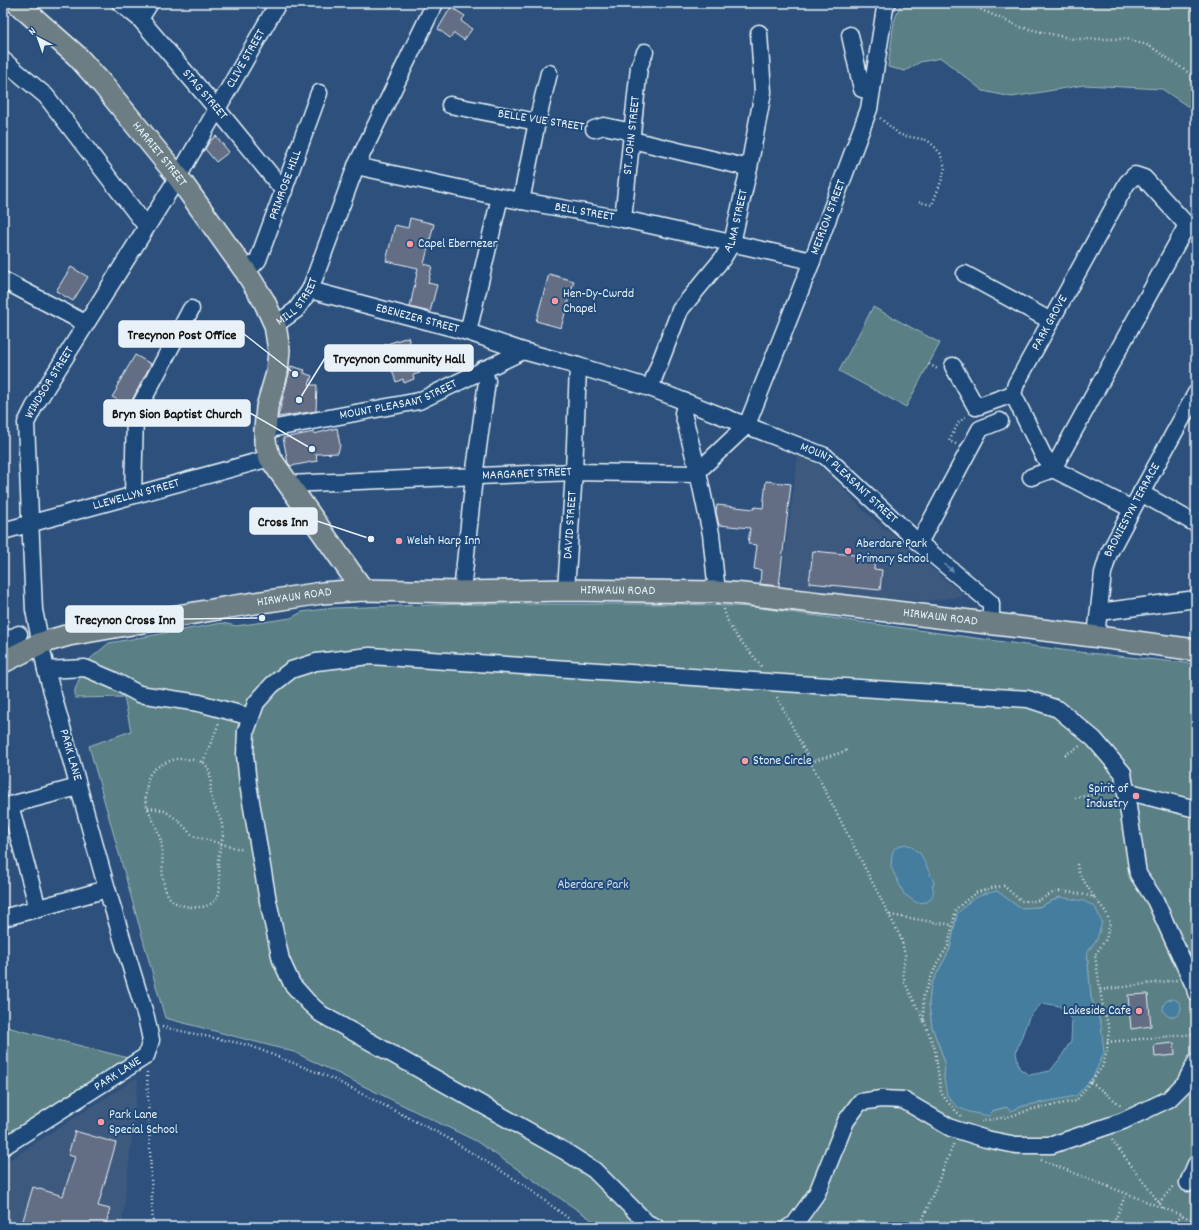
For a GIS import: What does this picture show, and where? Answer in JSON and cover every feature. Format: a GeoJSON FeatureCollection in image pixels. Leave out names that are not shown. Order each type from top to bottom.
{"type":"FeatureCollection","features":[{"type":"Feature","properties":{"kind":"main road","name":"HARRIET STREET"},"geometry":{"type":"LineString","coordinates":[[17,3],[77,56],[103,85],[178,176],[246,272],[264,302],[275,325]]}},
{"type":"Feature","properties":{"kind":"main road","name":"MILL STREET"},"geometry":{"type":"LineString","coordinates":[[275,325],[279,350],[277,373],[267,407],[264,430],[265,442],[270,458],[363,590]]}},
{"type":"Feature","properties":{"kind":"main road","name":"HIRWAUN ROAD"},"geometry":{"type":"LineString","coordinates":[[3,662],[41,643],[69,635],[229,607],[322,593],[363,590],[462,592],[566,590],[721,592],[752,594],[1096,636],[1196,650]]}},
{"type":"Feature","properties":{"kind":"street","name":"STAG STREET"},"geometry":{"type":"LineString","coordinates":[[120,3],[140,19],[218,109],[284,191]]}},
{"type":"Feature","properties":{"kind":"street"},"geometry":{"type":"LineString","coordinates":[[140,19],[150,3]]}},
{"type":"Feature","properties":{"kind":"street","name":"CLIVE STREET"},"geometry":{"type":"LineString","coordinates":[[178,176],[278,3]]}},
{"type":"Feature","properties":{"kind":"street","name":"MILL STREET"},"geometry":{"type":"LineString","coordinates":[[275,325],[296,310],[310,290],[356,166],[435,3]]}},
{"type":"Feature","properties":{"kind":"street","name":"MEIRION STREET"},"geometry":{"type":"LineString","coordinates":[[747,425],[812,261],[869,109],[885,8],[888,3]]}},
{"type":"Feature","properties":{"kind":"street","name":"ALMA STREET"},"geometry":{"type":"LineString","coordinates":[[650,388],[680,310],[723,258],[732,243],[749,168],[763,92],[759,33]]}},
{"type":"Feature","properties":{"kind":"street"},"geometry":{"type":"LineString","coordinates":[[850,35],[862,89],[871,91]]}},
{"type":"Feature","properties":{"kind":"street","name":"ST. JOHN STREET"},"geometry":{"type":"LineString","coordinates":[[623,219],[639,67],[645,52]]}},
{"type":"Feature","properties":{"kind":"street"},"geometry":{"type":"LineString","coordinates":[[3,60],[46,96],[146,226]]}},
{"type":"Feature","properties":{"kind":"street"},"geometry":{"type":"LineString","coordinates":[[521,201],[537,122],[549,73]]}},
{"type":"Feature","properties":{"kind":"street","name":"PRIMROSE HILL"},"geometry":{"type":"LineString","coordinates":[[246,272],[258,260],[319,93]]}},
{"type":"Feature","properties":{"kind":"street","name":"BELLE VUE STREET"},"geometry":{"type":"LineString","coordinates":[[450,105],[537,122]]}},
{"type":"Feature","properties":{"kind":"street","name":"BELLE VUE STREET"},"geometry":{"type":"LineString","coordinates":[[594,129],[604,126],[632,136],[749,168]]}},
{"type":"Feature","properties":{"kind":"street","name":"BELL STREET"},"geometry":{"type":"LineString","coordinates":[[356,166],[500,197],[623,219],[812,261]]}},
{"type":"Feature","properties":{"kind":"street","name":"PARK GROVE"},"geometry":{"type":"LineString","coordinates":[[1013,394],[1016,384],[1127,183],[1135,175],[1144,178],[1192,228]]}},
{"type":"Feature","properties":{"kind":"street","name":"WINDSOR STREET"},"geometry":{"type":"LineString","coordinates":[[41,643],[34,610],[26,423],[34,407],[85,323],[178,176]]}},
{"type":"Feature","properties":{"kind":"street"},"geometry":{"type":"LineString","coordinates":[[468,332],[500,197]]}},
{"type":"Feature","properties":{"kind":"street"},"geometry":{"type":"LineString","coordinates":[[1031,477],[1053,469],[1192,228]]}},
{"type":"Feature","properties":{"kind":"street"},"geometry":{"type":"LineString","coordinates":[[965,274],[1051,321]]}},
{"type":"Feature","properties":{"kind":"street"},"geometry":{"type":"LineString","coordinates":[[3,280],[85,323]]}},
{"type":"Feature","properties":{"kind":"street","name":"EBENEZER STREET"},"geometry":{"type":"LineString","coordinates":[[310,290],[468,332],[523,351]]}},
{"type":"Feature","properties":{"kind":"street"},"geometry":{"type":"LineString","coordinates":[[133,495],[135,415],[191,309]]}},
{"type":"Feature","properties":{"kind":"street","name":"MOUNT PLEASANT STREET"},"geometry":{"type":"LineString","coordinates":[[264,430],[419,401],[523,351],[650,388],[825,456],[919,543],[991,603],[991,624]]}},
{"type":"Feature","properties":{"kind":"street","name":"DAVID STREET"},"geometry":{"type":"LineString","coordinates":[[566,590],[574,472],[578,366]]}},
{"type":"Feature","properties":{"kind":"street"},"geometry":{"type":"LineString","coordinates":[[953,366],[976,408],[1013,394],[1044,455],[1053,469],[1132,509]]}},
{"type":"Feature","properties":{"kind":"street"},"geometry":{"type":"LineString","coordinates":[[462,592],[474,477],[488,381],[483,369]]}},
{"type":"Feature","properties":{"kind":"street","name":"BRONIESTYN TERRACE"},"geometry":{"type":"LineString","coordinates":[[1096,636],[1103,573],[1109,553],[1196,393]]}},
{"type":"Feature","properties":{"kind":"street"},"geometry":{"type":"LineString","coordinates":[[686,402],[683,414],[698,472],[721,592]]}},
{"type":"Feature","properties":{"kind":"street"},"geometry":{"type":"LineString","coordinates":[[919,543],[980,429],[1000,421]]}},
{"type":"Feature","properties":{"kind":"street"},"geometry":{"type":"LineString","coordinates":[[698,472],[747,425]]}},
{"type":"Feature","properties":{"kind":"street","name":"LLEWELLYN STREET"},"geometry":{"type":"LineString","coordinates":[[3,531],[270,458]]}},
{"type":"Feature","properties":{"kind":"street","name":"MARGARET STREET"},"geometry":{"type":"LineString","coordinates":[[287,484],[574,472],[696,474],[698,472]]}},
{"type":"Feature","properties":{"kind":"street"},"geometry":{"type":"LineString","coordinates":[[1141,493],[1196,524]]}},
{"type":"Feature","properties":{"kind":"street"},"geometry":{"type":"LineString","coordinates":[[1099,612],[1196,599]]}},
{"type":"Feature","properties":{"kind":"street"},"geometry":{"type":"LineString","coordinates":[[3,642],[19,634]]}},
{"type":"Feature","properties":{"kind":"street","name":"PARK LANE"},"geometry":{"type":"LineString","coordinates":[[3,1147],[146,1056],[151,1040],[148,1024],[78,787],[46,670],[41,643]]}},
{"type":"Feature","properties":{"kind":"street"},"geometry":{"type":"LineString","coordinates":[[656,1227],[647,1223],[594,1170],[559,1148],[321,1014],[292,984],[281,960],[268,901],[248,784],[245,755],[246,731],[256,703],[272,685],[291,670],[316,662],[370,656],[1028,699],[1058,709],[1094,739],[1123,773],[1138,874],[1155,900],[1194,985]]}},
{"type":"Feature","properties":{"kind":"street"},"geometry":{"type":"LineString","coordinates":[[46,670],[84,668],[113,680],[139,694],[199,703],[251,717]]}},
{"type":"Feature","properties":{"kind":"street"},"geometry":{"type":"LineString","coordinates":[[38,908],[10,805],[78,787]]}},
{"type":"Feature","properties":{"kind":"street"},"geometry":{"type":"LineString","coordinates":[[1125,790],[1196,808]]}},
{"type":"Feature","properties":{"kind":"street"},"geometry":{"type":"LineString","coordinates":[[3,918],[107,889]]}},
{"type":"Feature","properties":{"kind":"street"},"geometry":{"type":"LineString","coordinates":[[789,1227],[794,1225],[816,1193],[846,1121],[860,1102],[881,1099],[903,1100],[951,1128],[959,1131],[986,1139],[1016,1144],[1052,1145],[1134,1116],[1169,1099],[1185,1083],[1196,1062]]}},
{"type":"Feature","properties":{"kind":"street"},"geometry":{"type":"LineString","coordinates":[[1183,1181],[1196,1164]]}},
{"type":"Feature","properties":{"kind":"path"},"geometry":{"type":"LineString","coordinates":[[966,3],[1020,27],[1073,40],[1126,39],[1150,46],[1196,78]]}},
{"type":"Feature","properties":{"kind":"path"},"geometry":{"type":"LineString","coordinates":[[869,109],[900,135],[927,140],[940,153],[944,167],[942,179],[932,205],[919,202]]}},
{"type":"Feature","properties":{"kind":"path","name":"BELLE VUE STREET"},"geometry":{"type":"LineString","coordinates":[[537,122],[594,129]]}},
{"type":"Feature","properties":{"kind":"path"},"geometry":{"type":"LineString","coordinates":[[721,592],[728,624],[760,666],[769,681],[901,938],[905,955],[903,972],[906,983],[935,1049],[941,1092],[951,1106],[964,1118],[922,1221],[918,1226],[908,1222],[890,1227]]}},
{"type":"Feature","properties":{"kind":"path"},"geometry":{"type":"LineString","coordinates":[[203,762],[225,709]]}},
{"type":"Feature","properties":{"kind":"path"},"geometry":{"type":"LineString","coordinates":[[811,762],[846,751],[847,752]]}},
{"type":"Feature","properties":{"kind":"path"},"geometry":{"type":"LineString","coordinates":[[176,759],[203,762],[209,772],[211,794],[222,824],[223,837],[217,862],[220,887],[219,894],[210,905],[190,907],[171,899],[166,890],[163,874],[161,841],[148,808],[145,801],[149,776],[156,769],[164,763],[176,759]]}},
{"type":"Feature","properties":{"kind":"path"},"geometry":{"type":"LineString","coordinates":[[1075,798],[1125,790]]}},
{"type":"Feature","properties":{"kind":"path"},"geometry":{"type":"LineString","coordinates":[[148,808],[165,811],[179,821],[193,836],[260,855]]}},
{"type":"Feature","properties":{"kind":"path"},"geometry":{"type":"LineString","coordinates":[[977,1120],[984,1121],[1008,1117],[1034,1109],[1076,1101],[1102,1067],[1109,1028],[1100,990],[1095,955],[1106,939],[1110,923],[1106,912],[1094,897],[1079,873],[1077,864]]}},
{"type":"Feature","properties":{"kind":"path"},"geometry":{"type":"LineString","coordinates":[[924,1021],[923,997],[938,963],[948,946],[956,910],[975,893],[1004,886],[1021,901],[1037,901],[1057,891],[1094,897]]}},
{"type":"Feature","properties":{"kind":"path"},"geometry":{"type":"LineString","coordinates":[[890,915],[952,924]]}},
{"type":"Feature","properties":{"kind":"path"},"geometry":{"type":"LineString","coordinates":[[1100,990],[1194,985]]}},
{"type":"Feature","properties":{"kind":"path"},"geometry":{"type":"LineString","coordinates":[[148,1024],[248,1046],[331,1078],[446,1137],[524,1185],[580,1227]]}},
{"type":"Feature","properties":{"kind":"path"},"geometry":{"type":"LineString","coordinates":[[1107,1042],[1196,1034]]}},
{"type":"Feature","properties":{"kind":"path"},"geometry":{"type":"LineString","coordinates":[[146,1056],[153,1227]]}},
{"type":"Feature","properties":{"kind":"path"},"geometry":{"type":"LineString","coordinates":[[1091,1082],[1134,1116]]}},
{"type":"Feature","properties":{"kind":"path"},"geometry":{"type":"LineString","coordinates":[[1103,1127],[1163,1209]]}},
{"type":"Feature","properties":{"kind":"path"},"geometry":{"type":"LineString","coordinates":[[1039,1160],[1196,1221]]}},
{"type":"Feature","properties":{"kind":"path"},"geometry":{"type":"LineString","coordinates":[[1158,1203],[1183,1181]]}},
{"type":"Feature","properties":{"kind":"path"},"geometry":{"type":"LineString","coordinates":[[1112,1227],[1126,1194]]}},
{"type":"Feature","properties":{"kind":"path"},"geometry":{"type":"LineString","coordinates":[[1169,1227],[1181,1216]]}},
{"type":"Feature","properties":{"kind":"path"},"geometry":{"type":"LineString","coordinates":[[922,1221],[930,1227]]}},
{"type":"Feature","properties":{"kind":"shaded area","name":"Aberdare Park Primary School"},"geometry":{"type":"Polygon","coordinates":[[[798,456],[813,462],[829,473],[864,511],[964,596],[926,601],[780,590],[798,456]]]}},
{"type":"Feature","properties":{"kind":"shaded area"},"geometry":{"type":"Polygon","coordinates":[[[905,844],[911,846],[920,853],[934,882],[932,885],[933,894],[927,902],[917,903],[904,894],[891,867],[894,849],[905,844]]]}},
{"type":"Feature","properties":{"kind":"shaded area"},"geometry":{"type":"Polygon","coordinates":[[[997,891],[1020,908],[1039,907],[1060,897],[1084,901],[1095,907],[1102,922],[1097,939],[1087,952],[1091,998],[1101,1024],[1104,1053],[1093,1077],[1076,1096],[1023,1106],[1011,1111],[1006,1107],[992,1111],[990,1116],[969,1112],[956,1106],[947,1095],[944,1079],[945,1062],[932,1027],[929,1004],[931,985],[950,949],[957,914],[970,901],[983,894],[997,891]],[[1042,1003],[1029,1017],[1016,1052],[1019,1068],[1029,1075],[1050,1071],[1071,1041],[1072,1020],[1059,1006],[1042,1003]]]}},
{"type":"Feature","properties":{"kind":"shaded area"},"geometry":{"type":"Polygon","coordinates":[[[1172,999],[1178,1002],[1181,1008],[1178,1014],[1172,1017],[1166,1014],[1163,1008],[1166,1002],[1172,999]]]}},
{"type":"Feature","properties":{"kind":"shaded area","name":"Park Lane Special School"},"geometry":{"type":"Polygon","coordinates":[[[135,1079],[138,1080],[122,1227],[3,1227],[3,1164],[135,1079]]]}},
{"type":"Feature","properties":{"kind":"green space"},"geometry":{"type":"Polygon","coordinates":[[[901,3],[1196,3],[1196,112],[1162,89],[1084,85],[1012,97],[983,91],[941,58],[920,62],[905,71],[888,67],[894,22],[901,3]]]}},
{"type":"Feature","properties":{"kind":"green space"},"geometry":{"type":"Polygon","coordinates":[[[873,307],[940,343],[906,407],[839,371],[873,307]]]}},
{"type":"Feature","properties":{"kind":"green space","name":"Aberdare Park"},"geometry":{"type":"Polygon","coordinates":[[[464,604],[683,604],[752,607],[1069,651],[1196,664],[1196,1227],[600,1227],[595,1222],[476,1141],[294,1052],[165,1018],[89,746],[131,731],[124,697],[75,698],[75,690],[81,674],[90,659],[109,643],[222,623],[236,626],[291,618],[302,612],[333,608],[464,604]],[[997,891],[970,901],[957,914],[950,949],[931,985],[929,1004],[932,1027],[945,1062],[944,1079],[992,1111],[1006,1107],[1011,1111],[1023,1106],[1047,1101],[1101,1024],[1091,998],[1087,952],[1097,939],[1060,897],[1039,907],[1019,908],[997,891]]]}},
{"type":"Feature","properties":{"kind":"green space"},"geometry":{"type":"Polygon","coordinates":[[[3,1026],[132,1059],[3,1139],[3,1026]]]}},
{"type":"Feature","properties":{"kind":"building"},"geometry":{"type":"Polygon","coordinates":[[[451,7],[465,16],[461,21],[472,29],[464,40],[454,33],[450,38],[438,29],[451,7]]]}},
{"type":"Feature","properties":{"kind":"building"},"geometry":{"type":"Polygon","coordinates":[[[216,136],[229,152],[216,162],[205,149],[210,141],[216,136]]]}},
{"type":"Feature","properties":{"kind":"building","name":"Capel Ebernezer"},"geometry":{"type":"Polygon","coordinates":[[[410,218],[434,224],[424,264],[432,266],[428,283],[437,285],[430,312],[410,307],[418,268],[386,261],[395,225],[408,228],[410,218]]]}},
{"type":"Feature","properties":{"kind":"building"},"geometry":{"type":"Polygon","coordinates":[[[71,267],[88,277],[73,301],[56,291],[71,267]]]}},
{"type":"Feature","properties":{"kind":"building","name":"Hen-Dy-Cwrdd Chapel"},"geometry":{"type":"Polygon","coordinates":[[[549,274],[574,281],[561,328],[536,321],[549,274]]]}},
{"type":"Feature","properties":{"kind":"building"},"geometry":{"type":"Polygon","coordinates":[[[408,337],[420,373],[413,375],[414,379],[404,383],[403,379],[396,382],[384,345],[408,337]]]}},
{"type":"Feature","properties":{"kind":"building"},"geometry":{"type":"Polygon","coordinates":[[[135,355],[151,364],[129,406],[112,397],[135,355]]]}},
{"type":"Feature","properties":{"kind":"building"},"geometry":{"type":"Polygon","coordinates":[[[291,366],[305,370],[304,373],[312,376],[309,385],[317,385],[316,411],[278,417],[291,366]]]}},
{"type":"Feature","properties":{"kind":"building"},"geometry":{"type":"Polygon","coordinates":[[[337,428],[340,445],[338,453],[316,454],[317,461],[291,466],[288,463],[283,438],[314,432],[314,434],[337,428]]]}},
{"type":"Feature","properties":{"kind":"building"},"geometry":{"type":"Polygon","coordinates":[[[766,481],[791,484],[779,586],[760,584],[761,570],[754,569],[757,545],[748,544],[750,528],[719,525],[716,512],[717,505],[754,509],[755,507],[763,508],[766,481]]]}},
{"type":"Feature","properties":{"kind":"building"},"geometry":{"type":"Polygon","coordinates":[[[813,551],[875,557],[874,569],[882,570],[880,590],[809,583],[813,551]]]}},
{"type":"Feature","properties":{"kind":"building","name":"Lakeside Cafe"},"geometry":{"type":"Polygon","coordinates":[[[1148,994],[1151,1026],[1131,1029],[1128,995],[1148,994]]]}},
{"type":"Feature","properties":{"kind":"building"},"geometry":{"type":"Polygon","coordinates":[[[1174,1043],[1175,1055],[1155,1057],[1154,1045],[1174,1043]]]}},
{"type":"Feature","properties":{"kind":"building"},"geometry":{"type":"Polygon","coordinates":[[[75,1131],[116,1143],[98,1206],[110,1209],[105,1227],[21,1227],[33,1187],[63,1196],[75,1157],[68,1155],[75,1131]]]}},
{"type":"Feature","properties":{"kind":"place","name":"Capel Ebernezer"},"geometry":{"type":"Point","coordinates":[410,244]}},
{"type":"Feature","properties":{"kind":"place","name":"Hen-Dy-Cwrdd Chapel"},"geometry":{"type":"Point","coordinates":[555,301]}},
{"type":"Feature","properties":{"kind":"place","name":"Trecynon Post Office"},"geometry":{"type":"Point","coordinates":[295,374]}},
{"type":"Feature","properties":{"kind":"place","name":"Trycynon Community Hall"},"geometry":{"type":"Point","coordinates":[299,400]}},
{"type":"Feature","properties":{"kind":"place","name":"Bryn Sion Baptist Church"},"geometry":{"type":"Point","coordinates":[312,449]}},
{"type":"Feature","properties":{"kind":"place","name":"Cross Inn"},"geometry":{"type":"Point","coordinates":[371,539]}},
{"type":"Feature","properties":{"kind":"place","name":"Welsh Harp Inn"},"geometry":{"type":"Point","coordinates":[399,541]}},
{"type":"Feature","properties":{"kind":"place","name":"Aberdare Park Primary School"},"geometry":{"type":"Point","coordinates":[848,551]}},
{"type":"Feature","properties":{"kind":"place","name":"Trecynon Cross Inn"},"geometry":{"type":"Point","coordinates":[262,618]}},
{"type":"Feature","properties":{"kind":"place","name":"Stone Circle"},"geometry":{"type":"Point","coordinates":[745,761]}},
{"type":"Feature","properties":{"kind":"place","name":"Spirit of Industry"},"geometry":{"type":"Point","coordinates":[1136,796]}},
{"type":"Feature","properties":{"kind":"place","name":"Lakeside Cafe"},"geometry":{"type":"Point","coordinates":[1139,1011]}},
{"type":"Feature","properties":{"kind":"place","name":"Park Lane Special School"},"geometry":{"type":"Point","coordinates":[101,1122]}}]}
